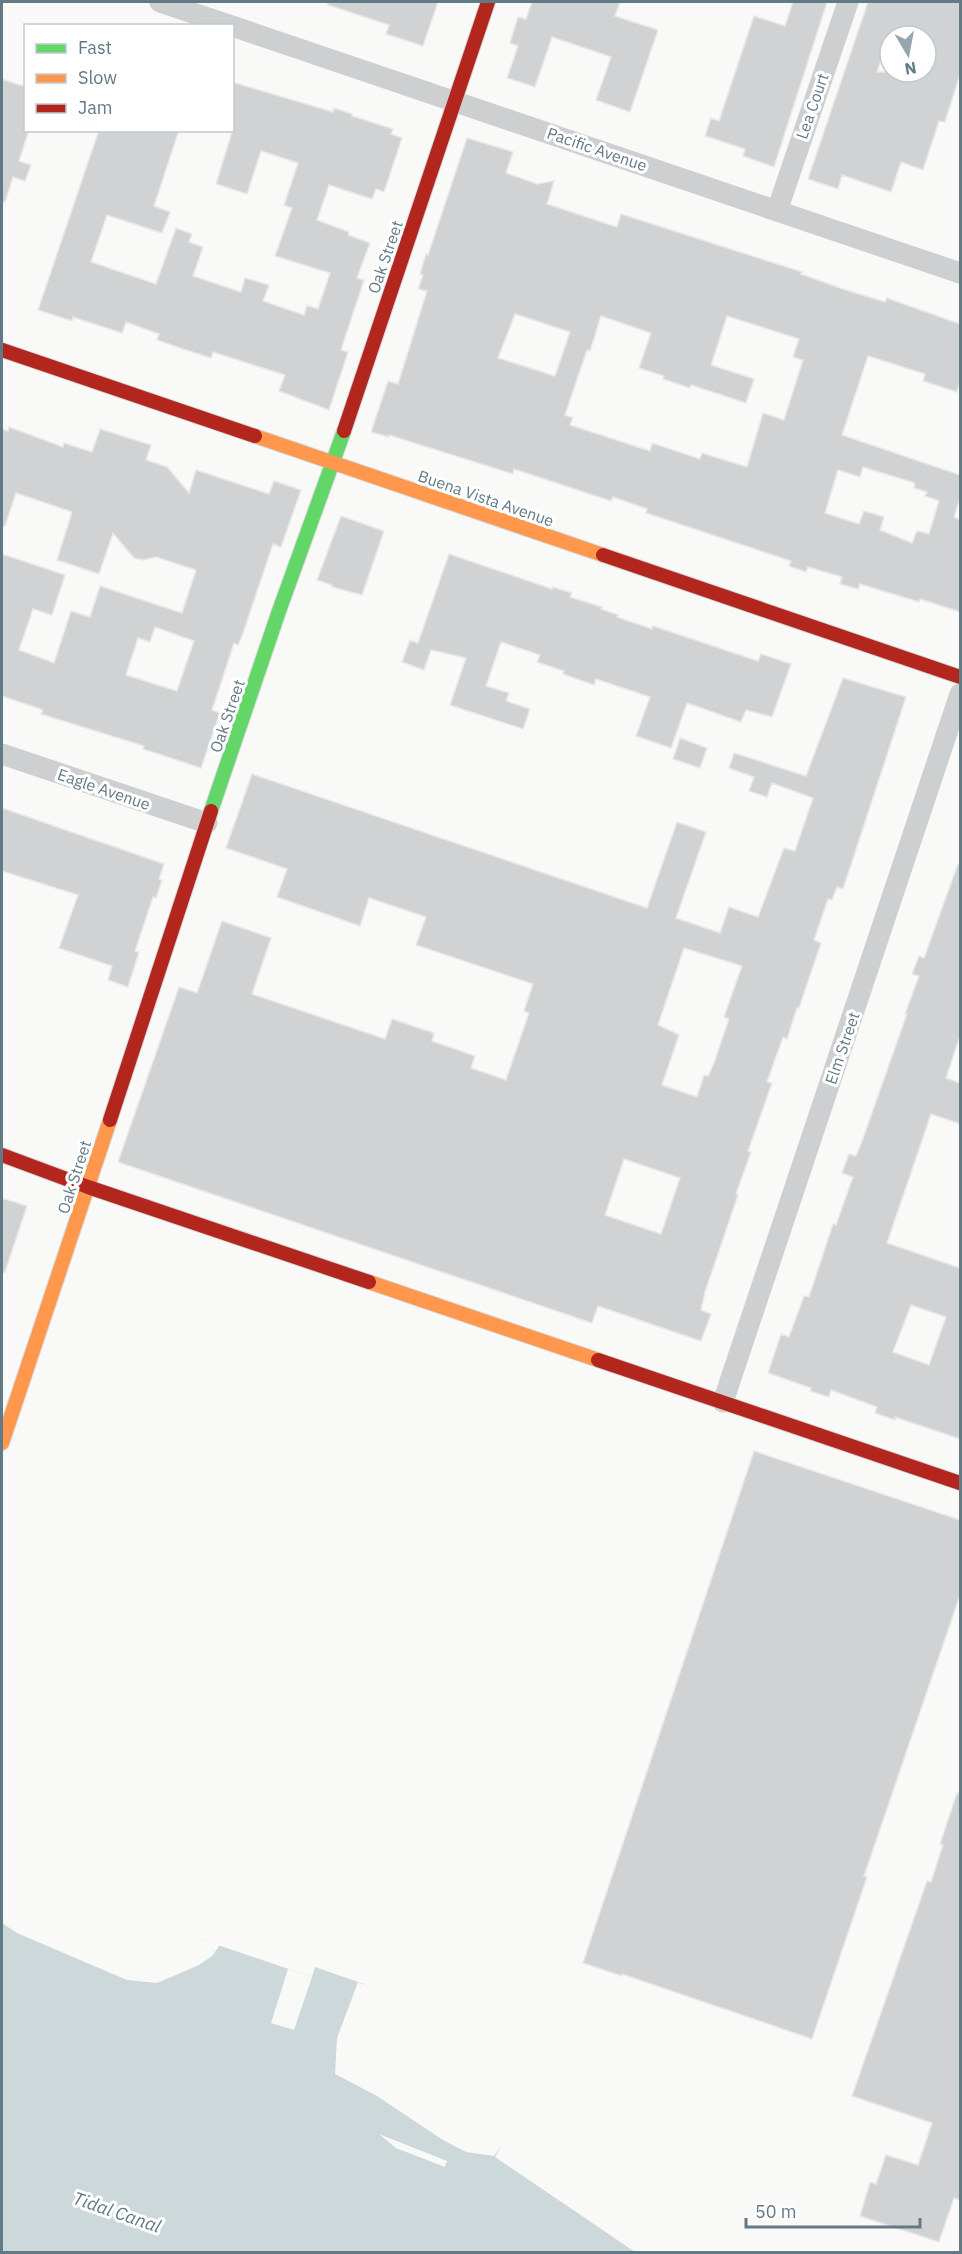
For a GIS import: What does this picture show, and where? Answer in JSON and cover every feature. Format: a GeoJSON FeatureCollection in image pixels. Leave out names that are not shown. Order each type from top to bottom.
{"type":"FeatureCollection","features":[{"type":"Feature","properties":{"kind":"street","name":"Pacific Avenue"},"geometry":{"type":"LineString","coordinates":[[160,2],[226,24]]}},
{"type":"Feature","properties":{"kind":"street","name":"Oak Street"},"geometry":{"type":"LineString","coordinates":[[2,1443],[207,823],[279,611],[333,463],[488,2]]}},
{"type":"Feature","properties":{"kind":"street","name":"Lea Court"},"geometry":{"type":"LineString","coordinates":[[777,211],[848,2]]}},
{"type":"Feature","properties":{"kind":"street","name":"Pacific Avenue"},"geometry":{"type":"LineString","coordinates":[[234,27],[960,273]]}},
{"type":"Feature","properties":{"kind":"street","name":"Buena Vista Avenue"},"geometry":{"type":"LineString","coordinates":[[2,350],[960,677]]}},
{"type":"Feature","properties":{"kind":"street","name":"Elm Street"},"geometry":{"type":"LineString","coordinates":[[723,1402],[960,694]]}},
{"type":"Feature","properties":{"kind":"street","name":"Eagle Avenue"},"geometry":{"type":"LineString","coordinates":[[2,754],[207,823]]}},
{"type":"Feature","properties":{"kind":"street"},"geometry":{"type":"LineString","coordinates":[[2,1155],[88,1187],[960,1483]]}},
{"type":"Feature","properties":{"kind":"water","name":"Tidal Canal"},"geometry":{"type":"Polygon","coordinates":[[[2,1895],[192,1960],[200,1939],[312,1977],[315,1967],[364,1984],[341,2060],[501,2146],[495,2157],[635,2252],[2,2252],[2,1895]]]}},
{"type":"Feature","properties":{"kind":"pier"},"geometry":{"type":"Polygon","coordinates":[[[2,1892],[190,1957],[197,1940],[220,1945],[212,1956],[199,1965],[157,1983],[127,1980],[17,1933],[2,1923],[2,1892]]]}},
{"type":"Feature","properties":{"kind":"pier"},"geometry":{"type":"Polygon","coordinates":[[[288,1969],[312,1977],[294,2030],[271,2023],[288,1969]]]}},
{"type":"Feature","properties":{"kind":"pier"},"geometry":{"type":"Polygon","coordinates":[[[358,1982],[366,1986],[345,2059],[503,2137],[501,2146],[494,2156],[466,2152],[443,2140],[377,2096],[335,2074],[337,2038],[358,1982]]]}},
{"type":"Feature","properties":{"kind":"pier"},"geometry":{"type":"Polygon","coordinates":[[[379,2134],[447,2161],[445,2167],[396,2148],[379,2134]]]}},
{"type":"Feature","properties":{"kind":"building"},"geometry":{"type":"Polygon","coordinates":[[[328,2],[438,2],[423,46],[386,34],[389,25],[328,5],[328,2]]]}},
{"type":"Feature","properties":{"kind":"building"},"geometry":{"type":"Polygon","coordinates":[[[532,2],[620,2],[615,16],[658,30],[630,112],[596,100],[611,57],[552,37],[535,87],[507,78],[518,46],[510,43],[518,17],[526,19],[532,2]]]}},
{"type":"Feature","properties":{"kind":"building"},"geometry":{"type":"Polygon","coordinates":[[[793,2],[827,2],[774,167],[743,156],[745,149],[705,136],[711,118],[719,121],[754,16],[785,26],[793,2]]]}},
{"type":"Feature","properties":{"kind":"building"},"geometry":{"type":"Polygon","coordinates":[[[868,2],[960,2],[960,74],[945,122],[939,121],[923,170],[901,162],[891,192],[842,175],[838,189],[808,179],[868,2]]]}},
{"type":"Feature","properties":{"kind":"building"},"geometry":{"type":"Polygon","coordinates":[[[2,79],[24,86],[24,132],[28,132],[19,161],[31,165],[25,181],[13,177],[5,202],[2,202],[2,79]]]}},
{"type":"Feature","properties":{"kind":"building"},"geometry":{"type":"Polygon","coordinates":[[[234,83],[333,112],[334,108],[393,129],[391,134],[402,138],[384,192],[376,189],[372,199],[329,185],[317,220],[370,243],[357,278],[364,280],[341,350],[348,352],[329,410],[279,391],[285,375],[213,352],[211,358],[183,349],[157,340],[159,334],[126,322],[122,333],[73,317],[72,321],[38,310],[98,132],[178,132],[154,206],[170,212],[162,233],[107,215],[91,262],[156,284],[176,228],[192,234],[189,242],[203,247],[193,276],[241,292],[245,278],[269,285],[263,301],[304,315],[307,305],[318,309],[330,273],[275,256],[292,208],[284,205],[298,163],[261,151],[247,194],[216,184],[232,132],[234,132],[234,83]]]}},
{"type":"Feature","properties":{"kind":"building"},"geometry":{"type":"Polygon","coordinates":[[[467,138],[513,152],[506,173],[537,184],[554,181],[547,204],[617,227],[621,214],[802,272],[801,274],[843,289],[885,302],[887,298],[960,324],[960,382],[957,392],[923,381],[925,374],[868,356],[842,435],[960,475],[960,498],[954,517],[960,520],[960,612],[860,584],[858,589],[840,584],[842,577],[808,567],[806,572],[789,566],[791,561],[646,513],[647,509],[613,497],[611,501],[514,469],[513,474],[389,435],[389,437],[371,432],[388,381],[398,384],[427,291],[418,289],[423,275],[420,274],[426,254],[428,255],[467,138]],[[515,314],[498,358],[555,376],[570,332],[515,314]],[[601,316],[590,351],[587,350],[565,415],[573,418],[570,425],[650,451],[652,443],[700,459],[702,453],[747,467],[763,413],[784,420],[803,360],[793,357],[799,339],[727,316],[711,365],[754,379],[746,403],[691,385],[690,388],[639,368],[651,333],[601,316]],[[863,467],[860,477],[838,470],[825,513],[859,524],[864,511],[884,517],[880,530],[912,543],[917,531],[929,534],[939,501],[925,496],[927,492],[914,488],[915,483],[863,467]]]}},
{"type":"Feature","properties":{"kind":"building"},"geometry":{"type":"Polygon","coordinates":[[[9,427],[63,447],[64,443],[92,452],[100,429],[151,445],[146,460],[167,467],[189,493],[196,470],[269,494],[274,481],[301,490],[281,547],[273,544],[243,633],[238,645],[234,643],[212,710],[220,713],[201,768],[143,749],[144,746],[41,714],[43,710],[2,696],[2,554],[65,575],[52,615],[33,609],[19,650],[54,663],[71,611],[90,617],[100,586],[182,613],[196,570],[156,557],[143,560],[134,558],[113,533],[99,574],[57,560],[72,512],[16,493],[5,526],[2,526],[2,429],[8,431],[9,427]],[[155,627],[150,642],[138,638],[126,675],[177,691],[194,641],[155,627]]]}},
{"type":"Feature","properties":{"kind":"building"},"geometry":{"type":"Polygon","coordinates":[[[341,516],[384,531],[362,595],[332,587],[332,585],[317,580],[341,516]]]}},
{"type":"Feature","properties":{"kind":"building"},"geometry":{"type":"Polygon","coordinates":[[[449,554],[552,589],[553,587],[572,593],[570,597],[602,607],[601,609],[618,615],[617,617],[652,629],[653,626],[758,661],[761,654],[791,664],[772,717],[746,710],[741,722],[687,703],[671,748],[636,736],[650,697],[596,679],[594,685],[563,674],[564,671],[537,662],[540,655],[501,642],[486,686],[509,693],[506,701],[530,709],[523,729],[450,705],[466,658],[431,650],[424,670],[402,662],[410,640],[418,643],[449,554]]]}},
{"type":"Feature","properties":{"kind":"building"},"geometry":{"type":"Polygon","coordinates":[[[843,678],[906,697],[843,889],[837,887],[832,900],[828,899],[814,940],[821,943],[787,1039],[783,1037],[767,1082],[772,1083],[748,1151],[751,1152],[736,1194],[738,1195],[705,1292],[701,1310],[711,1314],[701,1341],[598,1306],[592,1323],[118,1162],[179,987],[197,993],[222,921],[271,938],[252,994],[385,1039],[392,1019],[434,1033],[432,1041],[475,1056],[471,1068],[506,1080],[529,1013],[524,1011],[533,984],[416,945],[426,917],[369,898],[360,926],[277,897],[287,869],[226,848],[252,774],[647,908],[677,822],[706,832],[676,918],[720,933],[729,907],[758,917],[784,848],[795,851],[813,798],[772,783],[767,797],[749,791],[754,777],[729,768],[734,753],[806,776],[843,678]],[[684,948],[658,1025],[679,1035],[662,1085],[697,1097],[704,1075],[708,1076],[714,1063],[729,1019],[724,1017],[742,966],[684,948]],[[624,1159],[605,1215],[661,1234],[680,1178],[624,1159]]]}},
{"type":"Feature","properties":{"kind":"building"},"geometry":{"type":"Polygon","coordinates":[[[680,738],[707,748],[700,768],[673,759],[680,738]]]}},
{"type":"Feature","properties":{"kind":"building"},"geometry":{"type":"Polygon","coordinates":[[[2,808],[164,864],[156,898],[153,897],[135,951],[139,952],[128,987],[108,980],[112,966],[59,948],[78,895],[2,871],[2,808]]]}},
{"type":"Feature","properties":{"kind":"building"},"geometry":{"type":"Polygon","coordinates":[[[958,864],[960,864],[960,1036],[946,1078],[960,1083],[960,1124],[931,1114],[887,1243],[960,1268],[960,1439],[895,1417],[895,1420],[875,1413],[877,1407],[831,1390],[829,1397],[768,1373],[781,1334],[789,1337],[804,1296],[809,1297],[833,1224],[836,1225],[853,1177],[842,1173],[849,1154],[856,1156],[861,1144],[919,976],[912,974],[919,956],[924,958],[958,864]],[[911,1305],[893,1352],[929,1365],[946,1317],[911,1305]]]}},
{"type":"Feature","properties":{"kind":"building"},"geometry":{"type":"Polygon","coordinates":[[[2,1198],[27,1206],[5,1272],[2,1272],[2,1198]]]}},
{"type":"Feature","properties":{"kind":"building"},"geometry":{"type":"Polygon","coordinates":[[[754,1451],[960,1520],[960,1595],[864,1876],[867,1877],[812,2039],[622,1974],[622,1976],[583,1963],[754,1451]]]}},
{"type":"Feature","properties":{"kind":"building"},"geometry":{"type":"Polygon","coordinates":[[[957,1793],[960,1793],[960,2200],[954,2198],[939,2242],[860,2216],[870,2182],[876,2184],[886,2155],[918,2165],[932,2123],[852,2096],[927,1881],[931,1882],[943,1845],[940,1844],[957,1793]]]}},
{"type":"Feature","properties":{"kind":"traffic: fast"},"geometry":{"type":"LineString","coordinates":[[211,811],[279,611],[344,431]]}},
{"type":"Feature","properties":{"kind":"traffic: slow"},"geometry":{"type":"LineString","coordinates":[[255,436],[603,555]]}},
{"type":"Feature","properties":{"kind":"traffic: slow"},"geometry":{"type":"LineString","coordinates":[[2,1443],[110,1120]]}},
{"type":"Feature","properties":{"kind":"traffic: slow"},"geometry":{"type":"LineString","coordinates":[[369,1282],[598,1360]]}},
{"type":"Feature","properties":{"kind":"traffic: jam"},"geometry":{"type":"LineString","coordinates":[[344,431],[488,2]]}},
{"type":"Feature","properties":{"kind":"traffic: jam"},"geometry":{"type":"LineString","coordinates":[[2,350],[255,436]]}},
{"type":"Feature","properties":{"kind":"traffic: jam"},"geometry":{"type":"LineString","coordinates":[[603,555],[960,677]]}},
{"type":"Feature","properties":{"kind":"traffic: jam"},"geometry":{"type":"LineString","coordinates":[[110,1120],[211,811]]}},
{"type":"Feature","properties":{"kind":"traffic: jam"},"geometry":{"type":"LineString","coordinates":[[2,1155],[88,1187],[369,1282]]}},
{"type":"Feature","properties":{"kind":"traffic: jam"},"geometry":{"type":"LineString","coordinates":[[598,1360],[960,1483]]}}]}
